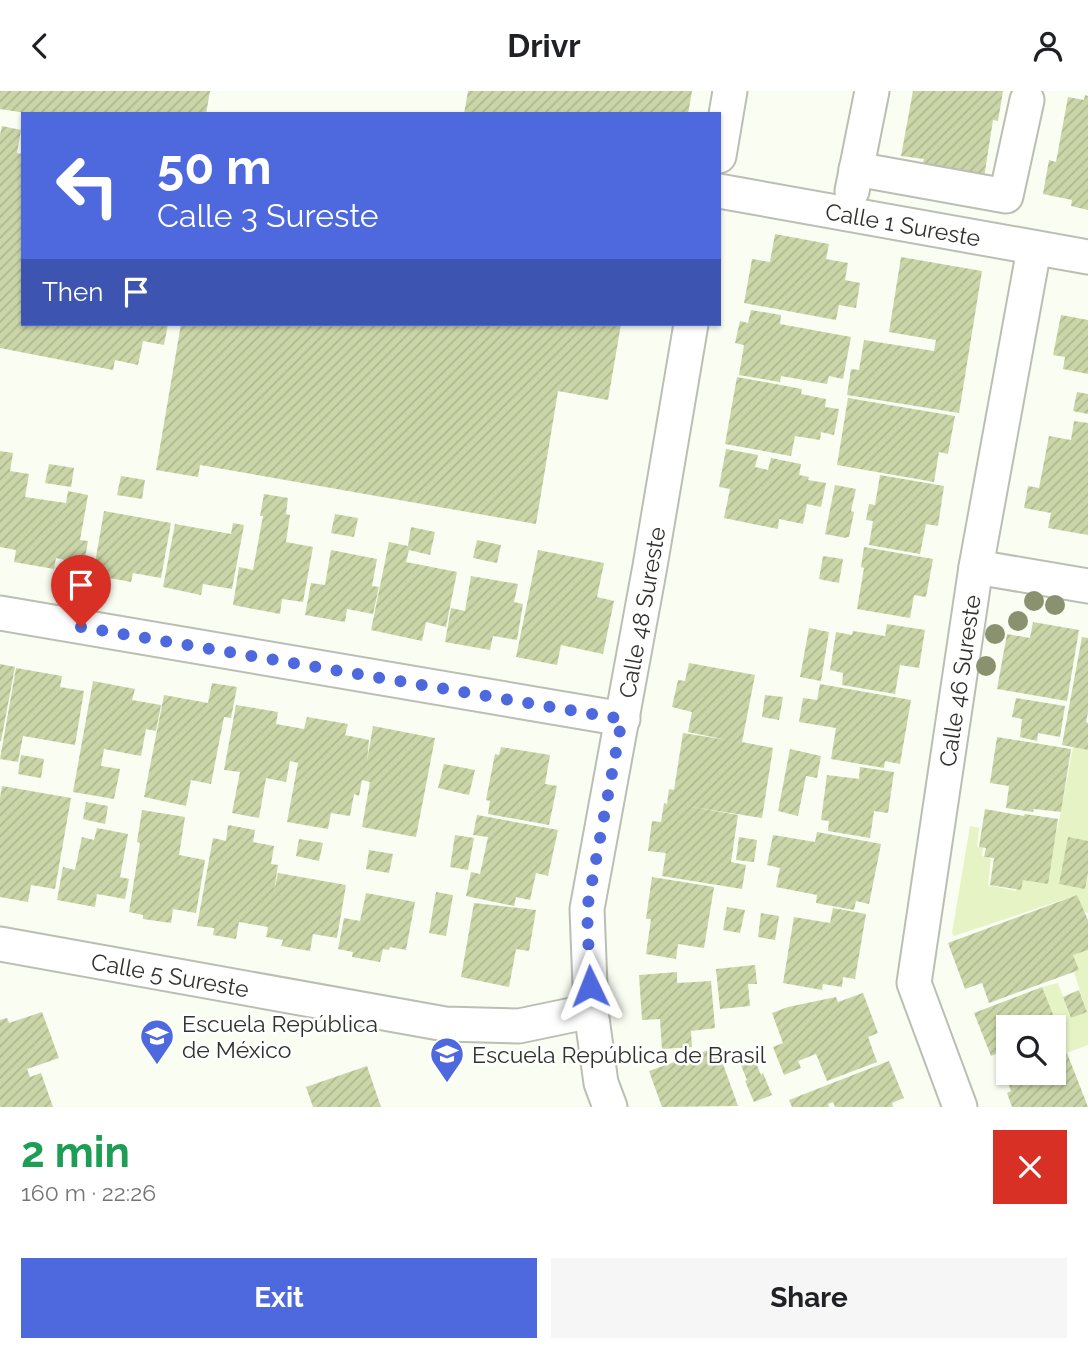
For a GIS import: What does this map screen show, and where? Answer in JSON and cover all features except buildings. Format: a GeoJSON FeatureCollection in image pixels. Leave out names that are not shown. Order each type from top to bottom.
{"type":"FeatureCollection","features":[{"type":"Feature","properties":{"kind":"street"},"geometry":{"type":"LineString","coordinates":[[721,144],[730,91]]}},
{"type":"Feature","properties":{"kind":"street"},"geometry":{"type":"LineString","coordinates":[[847,215],[872,91]]}},
{"type":"Feature","properties":{"kind":"street"},"geometry":{"type":"LineString","coordinates":[[856,169],[1006,195],[1027,100]]}},
{"type":"Feature","properties":{"kind":"street","name":"Calle 1 Sureste"},"geometry":{"type":"LineString","coordinates":[[721,191],[1088,257]]}},
{"type":"Feature","properties":{"kind":"street","name":"Calle 46 Sureste"},"geometry":{"type":"LineString","coordinates":[[960,1107],[914,983],[976,567],[1034,249]]}},
{"type":"Feature","properties":{"kind":"street","name":"Calle 48 Sureste"},"geometry":{"type":"LineString","coordinates":[[610,1107],[601,1083],[591,1011],[587,909],[691,326]]}},
{"type":"Feature","properties":{"kind":"street"},"geometry":{"type":"LineString","coordinates":[[976,567],[1088,586]]}},
{"type":"Feature","properties":{"kind":"street"},"geometry":{"type":"LineString","coordinates":[[0,613],[622,719]]}},
{"type":"Feature","properties":{"kind":"street","name":"Calle 5 Sureste"},"geometry":{"type":"LineString","coordinates":[[0,944],[445,1024],[519,1026],[591,1011]]}},
{"type":"Feature","properties":{"kind":"green space"},"geometry":{"type":"Polygon","coordinates":[[[1073,747],[1088,750],[1085,888],[1088,873],[1088,913],[1083,912],[1077,895],[954,936],[952,933],[970,826],[979,828],[977,847],[983,847],[982,856],[991,859],[988,885],[1016,891],[1019,878],[1045,881],[1073,747]]]}},
{"type":"Feature","properties":{"kind":"green space"},"geometry":{"type":"Polygon","coordinates":[[[1088,950],[1088,1045],[1066,1053],[1066,1015],[1053,1015],[1042,987],[1058,983],[1071,1018],[1087,1012],[1074,972],[1079,970],[1073,955],[1088,950]]]}},
{"type":"Feature","properties":{"kind":"place","name":"Escuela República de México"},"geometry":{"type":"Point","coordinates":[157,1066]}},
{"type":"Feature","properties":{"kind":"place","name":"Escuela República de Brasil"},"geometry":{"type":"Point","coordinates":[447,1084]}},
{"type":"Feature","properties":{"kind":"route"},"geometry":{"type":"LineString","coordinates":[[81,627],[622,719],[587,909],[590,986]]}}]}
